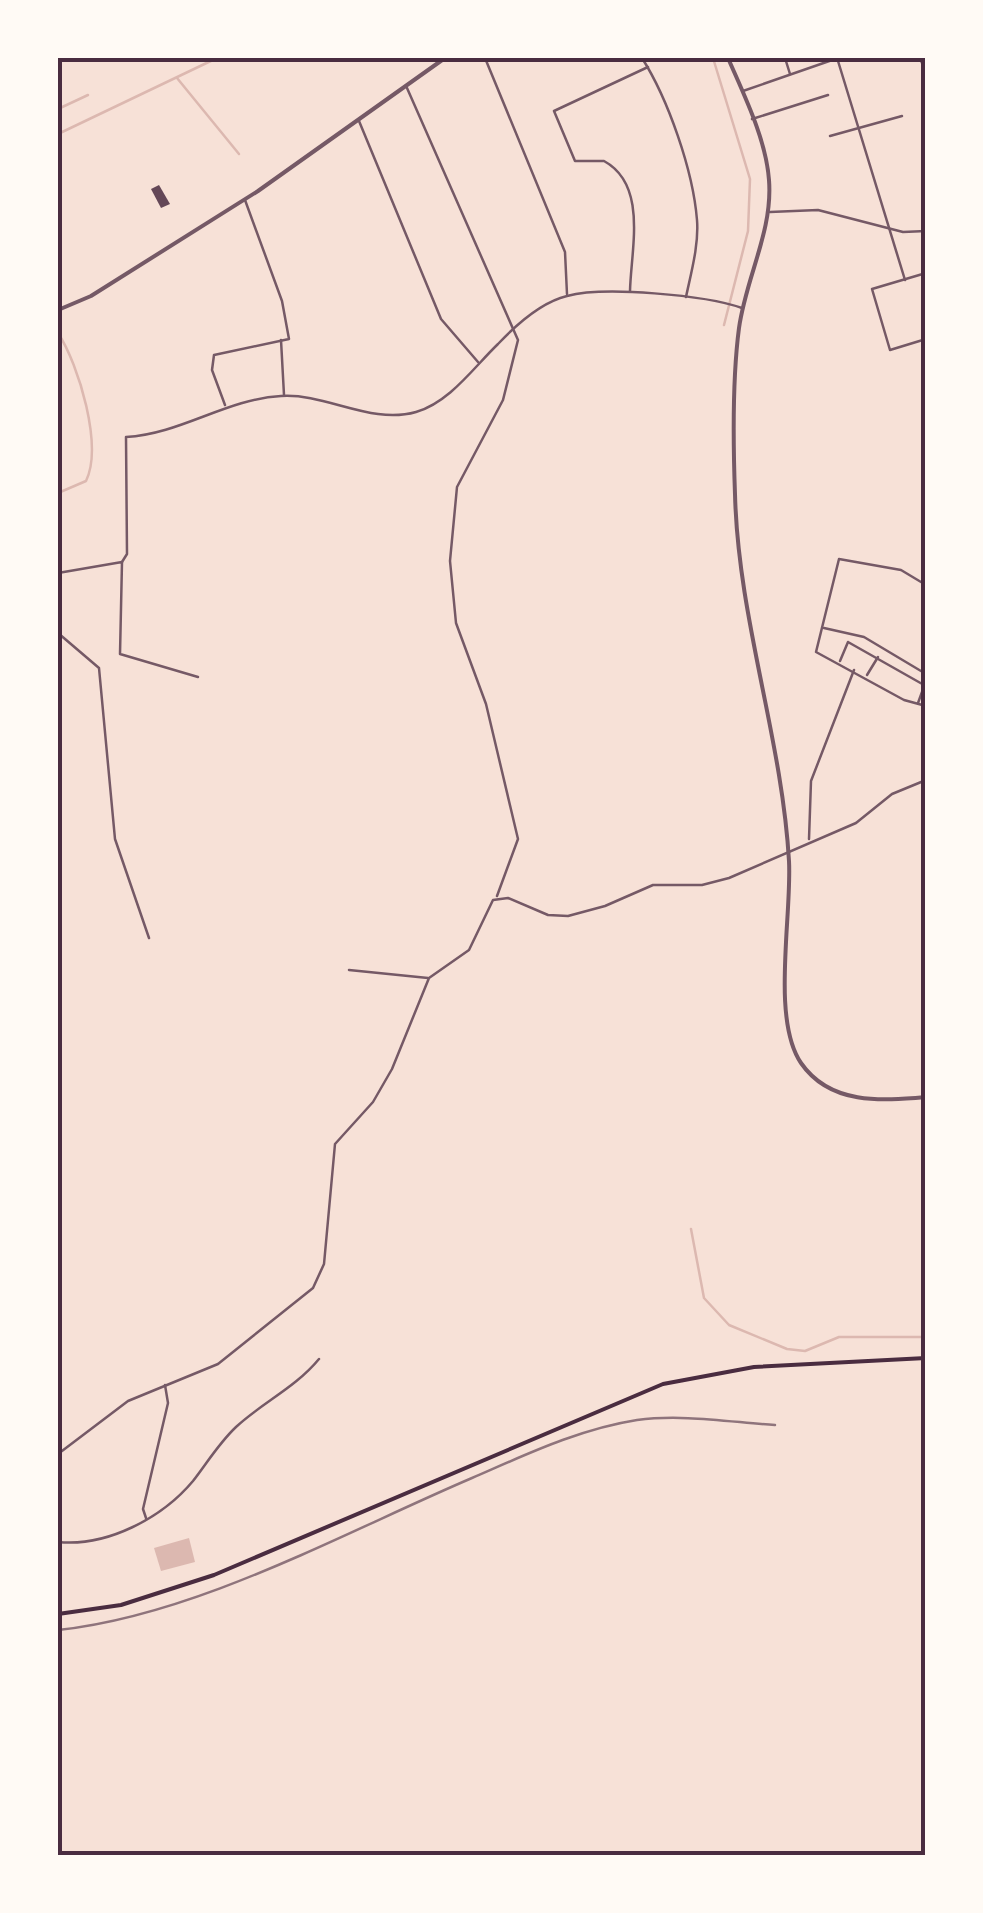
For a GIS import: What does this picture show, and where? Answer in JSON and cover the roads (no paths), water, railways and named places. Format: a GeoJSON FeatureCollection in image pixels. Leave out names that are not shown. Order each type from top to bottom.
{"type":"FeatureCollection","features":[{"type":"Feature","properties":{"kind":"main road"},"geometry":{"type":"LineString","coordinates":[[58,1614],[121,1606],[214,1575],[663,1384],[754,1368],[926,1358]]}},
{"type":"Feature","properties":{"kind":"street"},"geometry":{"type":"LineString","coordinates":[[58,310],[91,296],[244,199],[446,58]]}},
{"type":"Feature","properties":{"kind":"street"},"geometry":{"type":"LineString","coordinates":[[484,58],[565,252],[567,296]]}},
{"type":"Feature","properties":{"kind":"street"},"geometry":{"type":"LineString","coordinates":[[642,58],[662,86],[694,200],[698,224],[686,299]]}},
{"type":"Feature","properties":{"kind":"street"},"geometry":{"type":"LineString","coordinates":[[728,58],[767,166],[768,212],[743,308],[737,353],[736,514],[752,644],[788,850],[787,1019],[793,1050],[803,1067],[841,1094],[877,1100],[926,1096]]}},
{"type":"Feature","properties":{"kind":"street"},"geometry":{"type":"LineString","coordinates":[[785,58],[790,75]]}},
{"type":"Feature","properties":{"kind":"street"},"geometry":{"type":"LineString","coordinates":[[920,58],[926,72]]}},
{"type":"Feature","properties":{"kind":"street"},"geometry":{"type":"LineString","coordinates":[[742,92],[838,59],[905,280]]}},
{"type":"Feature","properties":{"kind":"street"},"geometry":{"type":"LineString","coordinates":[[630,293],[632,200],[628,182],[604,161],[574,161],[554,111],[648,67]]}},
{"type":"Feature","properties":{"kind":"street"},"geometry":{"type":"LineString","coordinates":[[58,1454],[128,1401],[218,1364],[313,1288],[324,1264],[330,1155],[373,1102],[392,1069],[429,978],[469,950],[497,896],[518,839],[486,704],[456,619],[450,561],[455,495],[508,385],[518,350],[514,328],[474,250],[406,86]]}},
{"type":"Feature","properties":{"kind":"street"},"geometry":{"type":"LineString","coordinates":[[752,119],[828,95]]}},
{"type":"Feature","properties":{"kind":"street"},"geometry":{"type":"LineString","coordinates":[[830,136],[902,116]]}},
{"type":"Feature","properties":{"kind":"street"},"geometry":{"type":"LineString","coordinates":[[359,121],[441,319],[479,363]]}},
{"type":"Feature","properties":{"kind":"street"},"geometry":{"type":"LineString","coordinates":[[226,406],[212,370],[214,355],[290,339],[282,301],[244,199]]}},
{"type":"Feature","properties":{"kind":"street"},"geometry":{"type":"LineString","coordinates":[[768,212],[818,210],[889,230],[926,231]]}},
{"type":"Feature","properties":{"kind":"street"},"geometry":{"type":"LineString","coordinates":[[926,274],[872,289],[890,350],[926,339]]}},
{"type":"Feature","properties":{"kind":"street"},"geometry":{"type":"LineString","coordinates":[[198,676],[120,654],[122,562],[127,554],[126,437],[180,427],[226,406],[284,396],[400,415],[436,402],[514,328],[567,296],[630,293],[743,308]]}},
{"type":"Feature","properties":{"kind":"street"},"geometry":{"type":"LineString","coordinates":[[281,338],[284,396]]}},
{"type":"Feature","properties":{"kind":"street"},"geometry":{"type":"LineString","coordinates":[[926,585],[901,570],[839,559],[816,652],[926,706]]}},
{"type":"Feature","properties":{"kind":"street"},"geometry":{"type":"LineString","coordinates":[[58,573],[122,562]]}},
{"type":"Feature","properties":{"kind":"street"},"geometry":{"type":"LineString","coordinates":[[822,628],[864,637],[926,674]]}},
{"type":"Feature","properties":{"kind":"street"},"geometry":{"type":"LineString","coordinates":[[58,634],[99,668],[114,839],[149,938]]}},
{"type":"Feature","properties":{"kind":"street"},"geometry":{"type":"LineString","coordinates":[[839,662],[848,642],[878,657],[925,683],[918,704]]}},
{"type":"Feature","properties":{"kind":"street"},"geometry":{"type":"LineString","coordinates":[[866,677],[878,657]]}},
{"type":"Feature","properties":{"kind":"street"},"geometry":{"type":"LineString","coordinates":[[809,840],[811,781],[854,670]]}},
{"type":"Feature","properties":{"kind":"street"},"geometry":{"type":"LineString","coordinates":[[497,896],[548,914],[582,914],[653,886],[702,885],[728,878],[856,823],[892,794],[926,780]]}},
{"type":"Feature","properties":{"kind":"street"},"geometry":{"type":"LineString","coordinates":[[349,970],[429,978]]}},
{"type":"Feature","properties":{"kind":"street"},"geometry":{"type":"LineString","coordinates":[[58,1542],[74,1544],[163,1510],[191,1483],[232,1430],[277,1400],[319,1359]]}},
{"type":"Feature","properties":{"kind":"street"},"geometry":{"type":"LineString","coordinates":[[146,1519],[144,1509],[168,1403],[164,1384]]}},
{"type":"Feature","properties":{"kind":"waterway"},"geometry":{"type":"LineString","coordinates":[[58,134],[217,58]]}},
{"type":"Feature","properties":{"kind":"waterway"},"geometry":{"type":"LineString","coordinates":[[713,58],[750,179],[748,231],[724,325]]}},
{"type":"Feature","properties":{"kind":"waterway"},"geometry":{"type":"LineString","coordinates":[[177,78],[239,154]]}},
{"type":"Feature","properties":{"kind":"waterway"},"geometry":{"type":"LineString","coordinates":[[58,109],[88,95]]}},
{"type":"Feature","properties":{"kind":"waterway"},"geometry":{"type":"LineString","coordinates":[[58,333],[81,385],[92,448],[86,481],[58,493]]}},
{"type":"Feature","properties":{"kind":"waterway"},"geometry":{"type":"LineString","coordinates":[[691,1229],[704,1298],[729,1325],[787,1349],[805,1351],[839,1337],[926,1337]]}},
{"type":"Feature","properties":{"kind":"railway"},"geometry":{"type":"LineString","coordinates":[[58,1630],[163,1608],[216,1590],[573,1436],[637,1420],[671,1418],[775,1425]]}}]}
